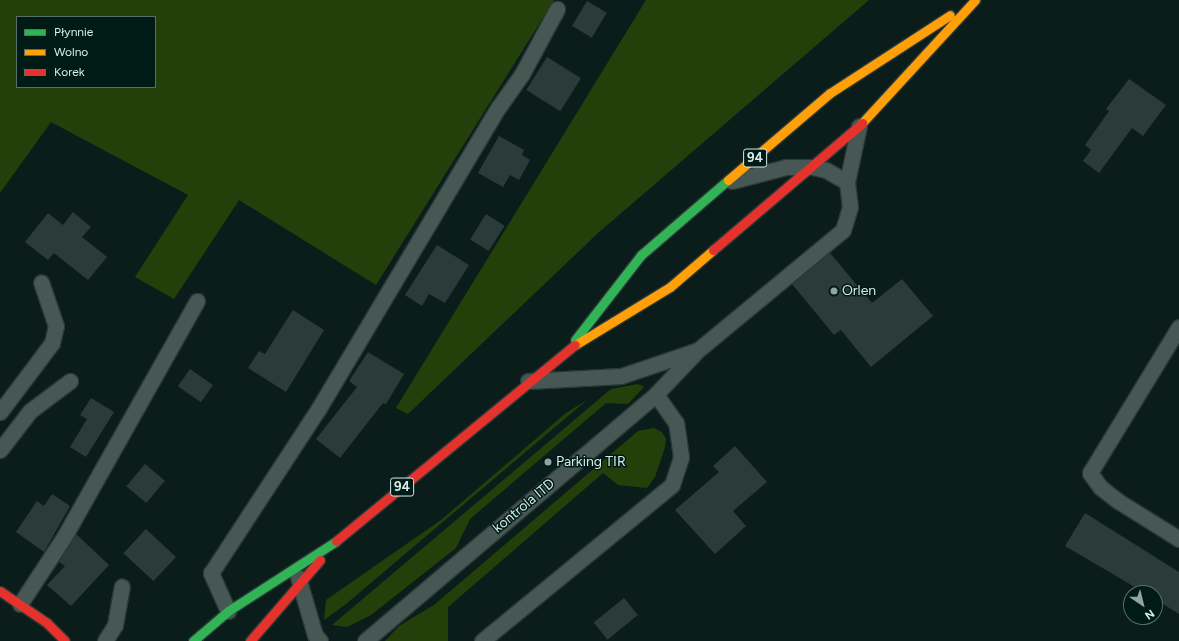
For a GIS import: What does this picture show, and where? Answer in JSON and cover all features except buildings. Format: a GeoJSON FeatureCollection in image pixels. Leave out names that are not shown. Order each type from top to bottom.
{"type":"FeatureCollection","features":[{"type":"Feature","properties":{"kind":"main road","name":"94"},"geometry":{"type":"LineString","coordinates":[[194,641],[228,611],[338,540],[566,350],[670,287],[859,126],[974,0]]}},
{"type":"Feature","properties":{"kind":"main road","name":"94"},"geometry":{"type":"LineString","coordinates":[[566,350],[641,255],[830,93],[974,0]]}},
{"type":"Feature","properties":{"kind":"main road","name":"94"},"geometry":{"type":"LineString","coordinates":[[250,641],[338,540]]}},
{"type":"Feature","properties":{"kind":"main road"},"geometry":{"type":"LineString","coordinates":[[0,591],[47,624],[65,641]]}},
{"type":"Feature","properties":{"kind":"lane"},"geometry":{"type":"LineString","coordinates":[[228,611],[212,573],[319,408],[498,108],[522,74],[557,9]]}},
{"type":"Feature","properties":{"kind":"lane"},"geometry":{"type":"LineString","coordinates":[[527,381],[621,376],[698,350],[843,230],[850,206],[848,182],[859,126]]}},
{"type":"Feature","properties":{"kind":"lane"},"geometry":{"type":"LineString","coordinates":[[728,182],[786,167],[812,167],[826,170],[848,182]]}},
{"type":"Feature","properties":{"kind":"lane"},"geometry":{"type":"LineString","coordinates":[[0,412],[52,343],[56,326],[41,282]]}},
{"type":"Feature","properties":{"kind":"lane"},"geometry":{"type":"LineString","coordinates":[[20,604],[64,537],[197,301]]}},
{"type":"Feature","properties":{"kind":"lane"},"geometry":{"type":"LineString","coordinates":[[1179,327],[1090,473],[1100,488],[1179,539]]}},
{"type":"Feature","properties":{"kind":"lane","name":"kontrola ITD"},"geometry":{"type":"LineString","coordinates":[[365,641],[656,394],[698,350]]}},
{"type":"Feature","properties":{"kind":"lane"},"geometry":{"type":"LineString","coordinates":[[0,450],[30,411],[70,381]]}},
{"type":"Feature","properties":{"kind":"lane"},"geometry":{"type":"LineString","coordinates":[[482,641],[672,485],[681,457],[676,423],[656,394]]}},
{"type":"Feature","properties":{"kind":"lane"},"geometry":{"type":"LineString","coordinates":[[297,566],[298,585],[315,635],[320,641]]}},
{"type":"Feature","properties":{"kind":"lane"},"geometry":{"type":"LineString","coordinates":[[105,641],[115,625],[122,587]]}},
{"type":"Feature","properties":{"kind":"green space"},"geometry":{"type":"Polygon","coordinates":[[[0,0],[554,0],[376,285],[239,200],[174,299],[135,277],[188,195],[51,122],[0,193],[0,0]]]}},
{"type":"Feature","properties":{"kind":"green space"},"geometry":{"type":"Polygon","coordinates":[[[646,0],[869,0],[598,233],[408,414],[396,408],[646,0]]]}},
{"type":"Feature","properties":{"kind":"green space"},"geometry":{"type":"Polygon","coordinates":[[[638,384],[644,387],[628,404],[606,403],[470,519],[456,548],[371,615],[347,627],[332,625],[611,389],[638,384]]]}},
{"type":"Feature","properties":{"kind":"green space"},"geometry":{"type":"Polygon","coordinates":[[[587,400],[346,604],[324,620],[326,600],[441,520],[566,413],[587,400]]]}},
{"type":"Feature","properties":{"kind":"green space"},"geometry":{"type":"Polygon","coordinates":[[[654,428],[662,432],[666,439],[665,447],[655,477],[647,488],[618,485],[603,473],[448,607],[448,641],[385,641],[399,626],[434,605],[638,431],[654,428]]]}},
{"type":"Feature","properties":{"kind":"traffic: fast"},"geometry":{"type":"LineString","coordinates":[[575,340],[641,255],[728,180]]}},
{"type":"Feature","properties":{"kind":"traffic: fast"},"geometry":{"type":"LineString","coordinates":[[193,641],[228,611],[336,541]]}},
{"type":"Feature","properties":{"kind":"traffic: slow"},"geometry":{"type":"LineString","coordinates":[[862,123],[975,0]]}},
{"type":"Feature","properties":{"kind":"traffic: slow"},"geometry":{"type":"LineString","coordinates":[[728,180],[830,93],[950,15]]}},
{"type":"Feature","properties":{"kind":"traffic: slow"},"geometry":{"type":"LineString","coordinates":[[575,345],[670,287],[713,250]]}},
{"type":"Feature","properties":{"kind":"traffic: jam"},"geometry":{"type":"LineString","coordinates":[[713,250],[862,123]]}},
{"type":"Feature","properties":{"kind":"traffic: jam"},"geometry":{"type":"LineString","coordinates":[[336,541],[575,345]]}},
{"type":"Feature","properties":{"kind":"traffic: jam"},"geometry":{"type":"LineString","coordinates":[[250,641],[320,560]]}},
{"type":"Feature","properties":{"kind":"traffic: jam"},"geometry":{"type":"LineString","coordinates":[[0,591],[47,623],[65,641]]}},
{"type":"Feature","properties":{"kind":"place","name":"Orlen"},"geometry":{"type":"Point","coordinates":[834,291]}},
{"type":"Feature","properties":{"kind":"place","name":"Parking TIR"},"geometry":{"type":"Point","coordinates":[548,462]}}]}
